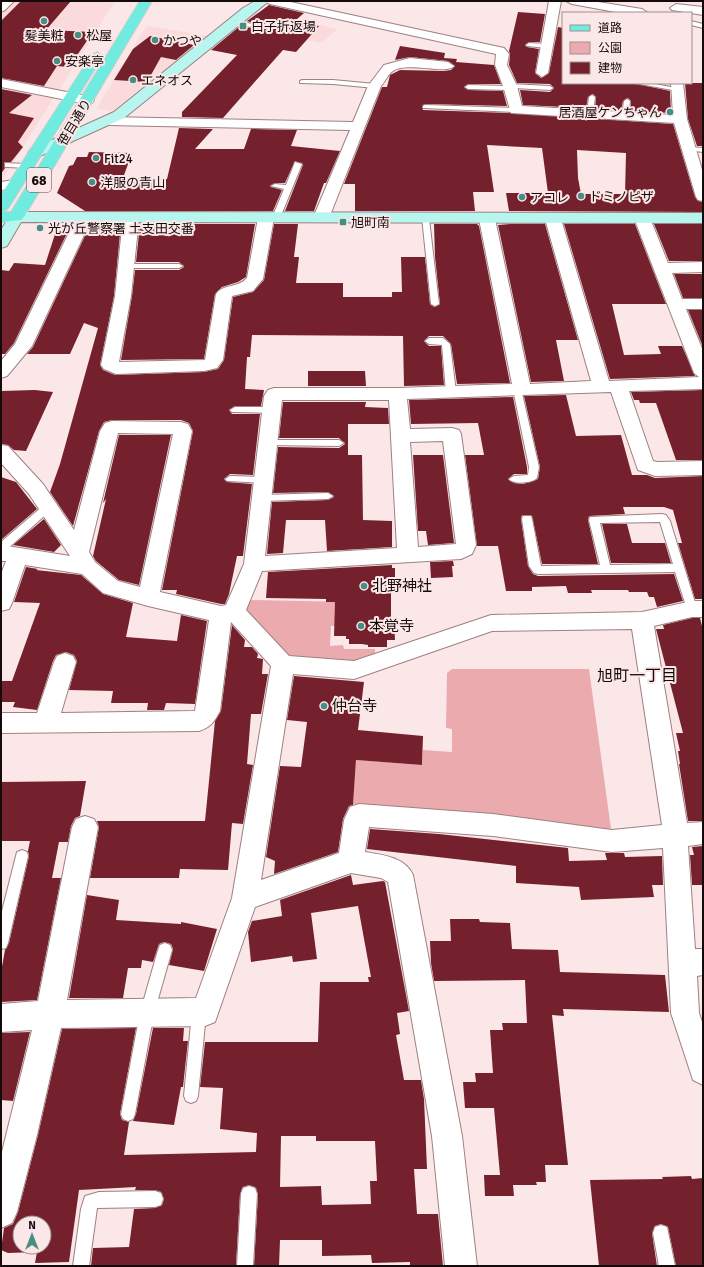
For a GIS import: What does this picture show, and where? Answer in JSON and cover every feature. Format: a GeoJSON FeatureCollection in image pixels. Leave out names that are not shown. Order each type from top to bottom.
{"type":"FeatureCollection","features":[{"type":"Feature","properties":{"kind":"main road","name":"笹目通り"},"geometry":{"type":"LineString","coordinates":[[1,207],[8,185],[26,166],[35,153],[132,1]]}},
{"type":"Feature","properties":{"kind":"main road","name":"笹目通り"},"geometry":{"type":"LineString","coordinates":[[8,217],[62,142],[146,1]]}},
{"type":"Feature","properties":{"kind":"street"},"geometry":{"type":"LineString","coordinates":[[35,153],[119,115],[263,1]]}},
{"type":"Feature","properties":{"kind":"street"},"geometry":{"type":"LineString","coordinates":[[270,1],[500,51],[503,54],[501,65],[510,87],[516,110],[680,119]]}},
{"type":"Feature","properties":{"kind":"street"},"geometry":{"type":"LineString","coordinates":[[542,73],[555,1]]}},
{"type":"Feature","properties":{"kind":"street"},"geometry":{"type":"LineString","coordinates":[[572,1],[636,12]]}},
{"type":"Feature","properties":{"kind":"street"},"geometry":{"type":"LineString","coordinates":[[676,7],[703,11]]}},
{"type":"Feature","properties":{"kind":"street"},"geometry":{"type":"LineString","coordinates":[[321,218],[375,86],[388,68],[394,65],[410,62],[448,66]]}},
{"type":"Feature","properties":{"kind":"street"},"geometry":{"type":"LineString","coordinates":[[1,83],[87,100]]}},
{"type":"Feature","properties":{"kind":"street"},"geometry":{"type":"LineString","coordinates":[[677,86],[680,119],[703,197]]}},
{"type":"Feature","properties":{"kind":"street"},"geometry":{"type":"LineString","coordinates":[[108,121],[358,126]]}},
{"type":"Feature","properties":{"kind":"street"},"geometry":{"type":"LineString","coordinates":[[8,217],[425,219],[703,218]]}},
{"type":"Feature","properties":{"kind":"street","name":"笹目通り"},"geometry":{"type":"LineString","coordinates":[[1,243],[8,217]]}},
{"type":"Feature","properties":{"kind":"street"},"geometry":{"type":"LineString","coordinates":[[1,372],[23,346],[84,218]]}},
{"type":"Feature","properties":{"kind":"street"},"geometry":{"type":"LineString","coordinates":[[131,218],[123,296],[110,365],[112,367],[204,366],[211,364],[214,360],[224,294],[226,292],[247,288],[255,279],[271,218]]}},
{"type":"Feature","properties":{"kind":"street"},"geometry":{"type":"LineString","coordinates":[[642,218],[675,304],[697,342],[703,373]]}},
{"type":"Feature","properties":{"kind":"street"},"geometry":{"type":"LineString","coordinates":[[487,219],[520,389]]}},
{"type":"Feature","properties":{"kind":"street"},"geometry":{"type":"LineString","coordinates":[[553,219],[610,386],[645,465],[655,469],[703,468]]}},
{"type":"Feature","properties":{"kind":"street"},"geometry":{"type":"LineString","coordinates":[[661,268],[703,268]]}},
{"type":"Feature","properties":{"kind":"street"},"geometry":{"type":"LineString","coordinates":[[675,304],[703,304]]}},
{"type":"Feature","properties":{"kind":"street"},"geometry":{"type":"LineString","coordinates":[[1,723],[199,721],[205,717],[208,711],[228,613],[254,564],[269,443],[273,396],[278,393],[398,394],[703,383]]}},
{"type":"Feature","properties":{"kind":"street"},"geometry":{"type":"LineString","coordinates":[[398,394],[408,555]]}},
{"type":"Feature","properties":{"kind":"street"},"geometry":{"type":"LineString","coordinates":[[83,559],[109,431],[112,427],[181,428],[183,431],[148,598]]}},
{"type":"Feature","properties":{"kind":"street"},"geometry":{"type":"LineString","coordinates":[[254,564],[408,555],[461,551],[465,549],[466,545],[452,434],[400,436]]}},
{"type":"Feature","properties":{"kind":"street"},"geometry":{"type":"LineString","coordinates":[[1,451],[36,490],[83,559],[111,587],[148,598],[228,613],[241,617],[283,664],[354,670],[491,623],[642,620],[697,609]]}},
{"type":"Feature","properties":{"kind":"street"},"geometry":{"type":"LineString","coordinates":[[1,603],[7,553],[83,559]]}},
{"type":"Feature","properties":{"kind":"street"},"geometry":{"type":"LineString","coordinates":[[642,620],[674,822],[674,836],[693,963],[685,1013],[703,1070]]}},
{"type":"Feature","properties":{"kind":"street"},"geometry":{"type":"LineString","coordinates":[[46,722],[65,662]]}},
{"type":"Feature","properties":{"kind":"street"},"geometry":{"type":"LineString","coordinates":[[1,1018],[50,1014],[205,1012],[245,898],[283,664]]}},
{"type":"Feature","properties":{"kind":"street"},"geometry":{"type":"LineString","coordinates":[[351,861],[359,815],[493,825],[612,841],[703,833]]}},
{"type":"Feature","properties":{"kind":"street"},"geometry":{"type":"LineString","coordinates":[[1,1212],[22,1135],[50,1014],[85,827]]}},
{"type":"Feature","properties":{"kind":"street"},"geometry":{"type":"LineString","coordinates":[[245,898],[351,861],[386,867],[400,875],[447,1136],[461,1266]]}},
{"type":"Feature","properties":{"kind":"lane"},"geometry":{"type":"LineString","coordinates":[[235,22],[250,24]]}},
{"type":"Feature","properties":{"kind":"lane"},"geometry":{"type":"LineString","coordinates":[[692,23],[703,26]]}},
{"type":"Feature","properties":{"kind":"lane"},"geometry":{"type":"LineString","coordinates":[[529,45],[547,46]]}},
{"type":"Feature","properties":{"kind":"lane"},"geometry":{"type":"LineString","coordinates":[[302,82],[333,82],[375,86]]}},
{"type":"Feature","properties":{"kind":"lane"},"geometry":{"type":"LineString","coordinates":[[650,84],[677,86]]}},
{"type":"Feature","properties":{"kind":"lane"},"geometry":{"type":"LineString","coordinates":[[468,87],[550,88]]}},
{"type":"Feature","properties":{"kind":"lane"},"geometry":{"type":"LineString","coordinates":[[590,114],[592,97]]}},
{"type":"Feature","properties":{"kind":"lane"},"geometry":{"type":"LineString","coordinates":[[625,116],[627,101]]}},
{"type":"Feature","properties":{"kind":"lane"},"geometry":{"type":"LineString","coordinates":[[425,107],[516,110]]}},
{"type":"Feature","properties":{"kind":"lane"},"geometry":{"type":"LineString","coordinates":[[688,149],[703,150]]}},
{"type":"Feature","properties":{"kind":"lane"},"geometry":{"type":"LineString","coordinates":[[271,218],[289,187],[298,164]]}},
{"type":"Feature","properties":{"kind":"lane"},"geometry":{"type":"LineString","coordinates":[[8,165],[26,166]]}},
{"type":"Feature","properties":{"kind":"lane"},"geometry":{"type":"LineString","coordinates":[[275,186],[289,187]]}},
{"type":"Feature","properties":{"kind":"lane"},"geometry":{"type":"LineString","coordinates":[[425,219],[435,304]]}},
{"type":"Feature","properties":{"kind":"lane"},"geometry":{"type":"LineString","coordinates":[[126,266],[179,266]]}},
{"type":"Feature","properties":{"kind":"lane"},"geometry":{"type":"LineString","coordinates":[[429,341],[443,341],[446,344],[451,392]]}},
{"type":"Feature","properties":{"kind":"lane"},"geometry":{"type":"LineString","coordinates":[[514,479],[532,478],[534,467],[520,389]]}},
{"type":"Feature","properties":{"kind":"lane"},"geometry":{"type":"LineString","coordinates":[[235,410],[272,410]]}},
{"type":"Feature","properties":{"kind":"lane"},"geometry":{"type":"LineString","coordinates":[[269,443],[339,443]]}},
{"type":"Feature","properties":{"kind":"lane"},"geometry":{"type":"LineString","coordinates":[[230,479],[264,480]]}},
{"type":"Feature","properties":{"kind":"lane"},"geometry":{"type":"LineString","coordinates":[[262,498],[328,496]]}},
{"type":"Feature","properties":{"kind":"lane"},"geometry":{"type":"LineString","coordinates":[[7,553],[47,508]]}},
{"type":"Feature","properties":{"kind":"lane"},"geometry":{"type":"LineString","coordinates":[[606,570],[594,520],[599,518],[662,518],[665,521],[679,568],[697,609]]}},
{"type":"Feature","properties":{"kind":"lane"},"geometry":{"type":"LineString","coordinates":[[527,519],[534,566],[538,570],[679,568]]}},
{"type":"Feature","properties":{"kind":"lane"},"geometry":{"type":"LineString","coordinates":[[1,943],[22,856]]}},
{"type":"Feature","properties":{"kind":"lane"},"geometry":{"type":"LineString","coordinates":[[128,1114],[147,1013],[165,950]]}},
{"type":"Feature","properties":{"kind":"lane"},"geometry":{"type":"LineString","coordinates":[[191,1096],[199,1012]]}},
{"type":"Feature","properties":{"kind":"lane"},"geometry":{"type":"LineString","coordinates":[[245,1266],[249,1194]]}},
{"type":"Feature","properties":{"kind":"lane"},"geometry":{"type":"LineString","coordinates":[[81,1266],[91,1202],[99,1200],[155,1199]]}},
{"type":"Feature","properties":{"kind":"lane"},"geometry":{"type":"LineString","coordinates":[[661,1233],[667,1266]]}},
{"type":"Feature","properties":{"kind":"shaded area"},"geometry":{"type":"Polygon","coordinates":[[[11,1],[115,1],[58,92],[21,83],[34,73],[1,76],[1,10],[11,1]]]}},
{"type":"Feature","properties":{"kind":"shaded area"},"geometry":{"type":"Polygon","coordinates":[[[255,13],[338,29],[321,43],[240,26],[255,13]]]}},
{"type":"Feature","properties":{"kind":"shaded area","name":"エネオス"},"geometry":{"type":"Polygon","coordinates":[[[148,26],[208,36],[113,111],[96,109],[145,28],[148,26]]]}},
{"type":"Feature","properties":{"kind":"shaded area"},"geometry":{"type":"Polygon","coordinates":[[[23,90],[55,96],[1,182],[1,106],[23,90]]]}},
{"type":"Feature","properties":{"kind":"green space"},"geometry":{"type":"Polygon","coordinates":[[[248,600],[349,602],[335,626],[331,626],[330,646],[343,645],[344,649],[375,649],[375,659],[365,663],[286,659],[243,614],[248,600]]]}},
{"type":"Feature","properties":{"kind":"green space"},"geometry":{"type":"Polygon","coordinates":[[[452,669],[589,669],[612,836],[452,811],[353,804],[356,760],[422,765],[423,750],[452,752],[452,729],[446,728],[447,673],[452,669]]]}},
{"type":"Feature","properties":{"kind":"building"},"geometry":{"type":"Polygon","coordinates":[[[21,1],[71,1],[46,30],[93,32],[69,67],[57,66],[44,86],[1,78],[1,21],[21,1]]]}},
{"type":"Feature","properties":{"kind":"building"},"geometry":{"type":"Polygon","coordinates":[[[269,5],[304,13],[296,20],[319,26],[296,52],[283,50],[223,118],[182,117],[182,112],[237,55],[211,50],[240,26],[250,28],[254,26],[253,23],[247,21],[269,5]]]}},
{"type":"Feature","properties":{"kind":"building"},"geometry":{"type":"Polygon","coordinates":[[[518,12],[545,14],[540,42],[529,42],[525,45],[527,47],[539,49],[535,73],[541,78],[549,73],[558,27],[562,28],[562,84],[638,84],[670,91],[671,113],[630,111],[631,101],[628,98],[623,101],[621,110],[595,109],[596,97],[593,94],[588,97],[586,108],[523,105],[520,90],[550,92],[554,88],[550,84],[517,83],[509,65],[509,51],[518,12]]]}},
{"type":"Feature","properties":{"kind":"building"},"geometry":{"type":"Polygon","coordinates":[[[150,36],[194,45],[176,60],[161,57],[147,82],[114,80],[133,49],[150,36]]]}},
{"type":"Feature","properties":{"kind":"building"},"geometry":{"type":"Polygon","coordinates":[[[400,46],[445,53],[444,58],[457,59],[456,62],[494,65],[501,84],[468,84],[464,87],[468,90],[503,91],[507,106],[425,104],[422,106],[423,110],[510,113],[673,124],[695,197],[698,201],[703,202],[703,212],[509,211],[506,193],[548,193],[542,148],[487,145],[494,192],[473,192],[475,211],[355,211],[355,184],[344,184],[382,87],[387,87],[390,75],[400,70],[444,71],[451,70],[455,66],[448,61],[410,57],[395,60],[400,46]],[[577,150],[578,178],[581,194],[625,194],[626,153],[577,150]]]}},
{"type":"Feature","properties":{"kind":"building"},"geometry":{"type":"Polygon","coordinates":[[[703,83],[703,146],[697,146],[688,119],[685,84],[703,83]]]}},
{"type":"Feature","properties":{"kind":"building"},"geometry":{"type":"Polygon","coordinates":[[[1,89],[32,95],[9,113],[34,118],[18,142],[23,147],[11,162],[4,162],[5,168],[1,174],[1,89]]]}},
{"type":"Feature","properties":{"kind":"building"},"geometry":{"type":"Polygon","coordinates":[[[179,128],[213,129],[195,149],[244,149],[251,129],[297,130],[291,146],[340,151],[326,183],[324,183],[314,211],[285,211],[303,165],[295,161],[285,183],[275,183],[270,186],[282,190],[273,211],[85,211],[57,193],[69,166],[73,165],[77,157],[87,157],[89,152],[132,153],[123,178],[167,179],[179,128]]]}},
{"type":"Feature","properties":{"kind":"building"},"geometry":{"type":"Polygon","coordinates":[[[105,224],[121,224],[114,296],[100,365],[103,370],[115,375],[204,372],[218,369],[224,360],[233,297],[253,292],[264,280],[274,224],[298,224],[294,257],[299,257],[296,283],[343,283],[343,297],[392,297],[392,292],[402,292],[401,257],[425,257],[430,304],[434,307],[440,304],[435,257],[434,224],[477,224],[479,226],[510,383],[457,384],[451,344],[443,336],[429,336],[424,341],[429,346],[441,346],[444,385],[404,386],[403,336],[252,335],[250,357],[247,357],[245,389],[264,390],[261,406],[235,406],[229,410],[232,414],[260,414],[253,475],[230,474],[224,479],[227,482],[252,484],[243,556],[237,556],[229,594],[225,604],[176,594],[177,590],[162,590],[193,431],[189,423],[181,420],[112,420],[104,422],[99,431],[73,526],[50,492],[60,464],[98,328],[84,323],[70,354],[27,354],[33,347],[90,225],[107,225],[105,224]]]}},
{"type":"Feature","properties":{"kind":"building"},"geometry":{"type":"Polygon","coordinates":[[[140,224],[255,224],[246,277],[238,282],[222,287],[215,294],[204,359],[121,360],[135,270],[179,270],[184,267],[179,262],[136,262],[140,224]]]}},
{"type":"Feature","properties":{"kind":"building"},"geometry":{"type":"Polygon","coordinates":[[[545,224],[578,340],[556,340],[564,381],[531,382],[498,225],[545,224]]]}},
{"type":"Feature","properties":{"kind":"building"},"geometry":{"type":"Polygon","coordinates":[[[564,224],[635,224],[666,304],[612,304],[624,355],[661,354],[658,346],[682,346],[695,376],[610,379],[564,224]]]}},
{"type":"Feature","properties":{"kind":"building"},"geometry":{"type":"Polygon","coordinates":[[[654,224],[703,224],[703,261],[669,261],[654,224]]]}},
{"type":"Feature","properties":{"kind":"building"},"geometry":{"type":"Polygon","coordinates":[[[58,225],[71,225],[14,343],[5,354],[1,354],[1,270],[9,271],[14,263],[45,265],[58,225]]]}},
{"type":"Feature","properties":{"kind":"building"},"geometry":{"type":"Polygon","coordinates":[[[674,274],[703,274],[703,298],[683,298],[674,274]]]}},
{"type":"Feature","properties":{"kind":"building"},"geometry":{"type":"Polygon","coordinates":[[[688,310],[703,310],[703,347],[688,310]]]}},
{"type":"Feature","properties":{"kind":"building"},"geometry":{"type":"Polygon","coordinates":[[[308,371],[365,371],[366,386],[308,386],[308,371]]]}},
{"type":"Feature","properties":{"kind":"building"},"geometry":{"type":"Polygon","coordinates":[[[35,390],[53,392],[26,451],[14,450],[8,445],[1,444],[1,391],[35,390]]]}},
{"type":"Feature","properties":{"kind":"building"},"geometry":{"type":"Polygon","coordinates":[[[703,390],[703,460],[676,460],[656,403],[640,403],[639,400],[634,400],[631,392],[703,390]]]}},
{"type":"Feature","properties":{"kind":"building"},"geometry":{"type":"Polygon","coordinates":[[[566,395],[576,436],[621,435],[632,475],[647,475],[655,478],[703,476],[703,599],[695,599],[678,543],[682,543],[673,510],[664,507],[623,507],[625,514],[589,516],[588,520],[598,564],[542,564],[532,516],[522,515],[521,519],[528,566],[533,574],[538,576],[674,574],[683,601],[657,607],[654,597],[649,597],[647,592],[629,592],[628,590],[591,590],[592,593],[568,593],[566,586],[532,587],[532,591],[506,591],[498,546],[477,546],[465,455],[484,455],[478,423],[411,424],[409,400],[513,397],[527,467],[527,474],[514,474],[508,479],[514,483],[523,484],[538,479],[540,467],[524,396],[566,395]]]}},
{"type":"Feature","properties":{"kind":"building"},"geometry":{"type":"Polygon","coordinates":[[[283,402],[366,402],[365,407],[388,408],[389,424],[348,424],[348,455],[362,455],[363,520],[392,521],[392,547],[327,551],[325,520],[286,520],[283,553],[267,554],[272,502],[328,500],[334,497],[328,492],[273,493],[278,447],[339,448],[345,444],[339,438],[279,438],[283,402]]]}},
{"type":"Feature","properties":{"kind":"building"},"geometry":{"type":"Polygon","coordinates":[[[119,435],[171,435],[139,585],[119,580],[96,561],[93,556],[106,499],[103,503],[119,435]]]}},
{"type":"Feature","properties":{"kind":"building"},"geometry":{"type":"Polygon","coordinates":[[[413,455],[443,455],[454,543],[428,545],[426,531],[418,531],[413,455]]]}},
{"type":"Feature","properties":{"kind":"building"},"geometry":{"type":"Polygon","coordinates":[[[1,477],[16,482],[37,509],[1,540],[1,477]]]}},
{"type":"Feature","properties":{"kind":"building"},"geometry":{"type":"Polygon","coordinates":[[[44,519],[61,545],[54,552],[13,545],[44,519]]]}},
{"type":"Feature","properties":{"kind":"building"},"geometry":{"type":"Polygon","coordinates":[[[602,524],[627,524],[632,543],[665,543],[671,563],[611,563],[602,524]]]}},
{"type":"Feature","properties":{"kind":"building"},"geometry":{"type":"Polygon","coordinates":[[[453,561],[453,577],[431,578],[430,562],[453,561]]]}},
{"type":"Feature","properties":{"kind":"building"},"geometry":{"type":"Polygon","coordinates":[[[392,565],[392,568],[395,568],[395,585],[391,585],[391,619],[394,619],[395,640],[387,640],[387,647],[368,647],[368,645],[362,644],[349,644],[349,639],[346,639],[346,636],[334,636],[335,602],[326,602],[326,599],[266,598],[268,572],[392,565]]]}},
{"type":"Feature","properties":{"kind":"building"},"geometry":{"type":"Polygon","coordinates":[[[26,567],[38,569],[36,570],[81,575],[103,594],[133,603],[126,637],[177,641],[181,615],[207,621],[195,704],[166,703],[164,710],[147,710],[148,703],[111,703],[113,691],[69,690],[77,661],[74,655],[66,652],[56,655],[53,661],[37,710],[13,707],[15,702],[1,702],[1,681],[12,681],[40,603],[14,602],[26,567]]]}},
{"type":"Feature","properties":{"kind":"building"},"geometry":{"type":"Polygon","coordinates":[[[692,618],[700,618],[703,630],[703,821],[688,821],[679,764],[678,751],[680,751],[676,733],[683,733],[656,629],[664,629],[663,625],[692,618]]]}},
{"type":"Feature","properties":{"kind":"building"},"geometry":{"type":"Polygon","coordinates":[[[232,625],[245,640],[244,647],[252,647],[258,654],[257,658],[263,659],[262,674],[268,674],[261,714],[251,714],[247,764],[253,765],[243,824],[232,823],[228,870],[180,869],[179,878],[90,878],[99,827],[97,821],[205,821],[215,721],[221,711],[232,625]]]}},
{"type":"Feature","properties":{"kind":"building"},"geometry":{"type":"Polygon","coordinates":[[[294,676],[364,682],[358,730],[423,736],[422,765],[356,760],[353,805],[349,806],[343,819],[338,852],[274,874],[275,861],[266,857],[280,766],[301,767],[307,722],[287,720],[294,676]]]}},
{"type":"Feature","properties":{"kind":"building"},"geometry":{"type":"Polygon","coordinates":[[[86,781],[80,816],[75,818],[71,826],[68,842],[59,842],[52,878],[61,878],[37,1000],[1,1002],[1,972],[5,950],[9,943],[29,856],[28,851],[30,841],[1,841],[1,782],[86,781]]]}},
{"type":"Feature","properties":{"kind":"building"},"geometry":{"type":"Polygon","coordinates":[[[370,829],[439,834],[568,848],[569,861],[607,860],[605,853],[624,853],[625,857],[662,856],[663,885],[652,885],[654,897],[581,900],[579,887],[516,883],[516,866],[367,849],[370,829]]]}},
{"type":"Feature","properties":{"kind":"building"},"geometry":{"type":"Polygon","coordinates":[[[703,846],[703,885],[692,885],[690,855],[694,855],[692,847],[703,846]]]}},
{"type":"Feature","properties":{"kind":"building"},"geometry":{"type":"Polygon","coordinates":[[[351,875],[353,885],[385,882],[409,1011],[397,1013],[400,1034],[396,1035],[404,1080],[421,1080],[424,1099],[427,1169],[414,1169],[417,1214],[438,1214],[443,1266],[410,1266],[410,1262],[372,1263],[371,1255],[322,1256],[322,1240],[280,1240],[279,1266],[254,1266],[258,1194],[256,1188],[249,1185],[243,1187],[240,1194],[236,1266],[91,1266],[93,1248],[129,1247],[134,1209],[155,1208],[162,1205],[164,1199],[161,1192],[155,1190],[135,1190],[136,1187],[79,1190],[69,1262],[35,1263],[36,1255],[52,1255],[52,1215],[17,1215],[38,1135],[62,1029],[136,1028],[120,1114],[122,1120],[129,1122],[124,1155],[256,1152],[257,1133],[220,1129],[223,1088],[200,1087],[205,1042],[318,1042],[320,982],[369,982],[368,977],[371,977],[358,906],[311,913],[317,959],[293,962],[292,956],[251,962],[248,932],[252,921],[282,916],[280,900],[351,875]],[[281,1136],[280,1187],[321,1186],[322,1205],[371,1204],[370,1181],[377,1181],[375,1141],[316,1141],[316,1136],[281,1136]]]}},
{"type":"Feature","properties":{"kind":"building"},"geometry":{"type":"Polygon","coordinates":[[[87,895],[119,900],[116,920],[181,924],[181,922],[217,929],[204,971],[169,965],[173,949],[171,944],[164,942],[159,944],[153,962],[142,960],[141,968],[128,968],[123,998],[69,998],[87,895]]]}},
{"type":"Feature","properties":{"kind":"building"},"geometry":{"type":"Polygon","coordinates":[[[450,919],[479,919],[480,922],[510,923],[512,949],[558,950],[560,972],[665,975],[669,1012],[563,1009],[564,1016],[552,1015],[568,1165],[545,1165],[546,1182],[536,1182],[537,1185],[513,1185],[514,1196],[485,1196],[484,1175],[500,1175],[494,1108],[465,1108],[463,1082],[476,1082],[475,1073],[493,1073],[490,1030],[503,1030],[502,1023],[527,1023],[525,980],[434,981],[430,941],[451,941],[450,919]]]}},
{"type":"Feature","properties":{"kind":"building"},"geometry":{"type":"Polygon","coordinates":[[[153,1028],[184,1028],[183,1041],[188,1041],[183,1087],[181,1087],[174,1125],[133,1121],[136,1114],[153,1028]]]}},
{"type":"Feature","properties":{"kind":"building"},"geometry":{"type":"Polygon","coordinates":[[[30,1032],[13,1101],[1,1100],[1,1033],[30,1032]]]}},
{"type":"Feature","properties":{"kind":"building"},"geometry":{"type":"Polygon","coordinates":[[[691,1176],[692,1179],[703,1178],[703,1266],[676,1266],[668,1227],[661,1224],[655,1226],[652,1233],[657,1266],[599,1266],[590,1180],[663,1179],[662,1177],[691,1176]]]}},
{"type":"Feature","properties":{"kind":"building"},"geometry":{"type":"Polygon","coordinates":[[[12,1224],[12,1253],[1,1250],[4,1228],[12,1224]]]}},
{"type":"Feature","properties":{"kind":"place","name":"髪美粧"},"geometry":{"type":"Point","coordinates":[44,21]}},
{"type":"Feature","properties":{"kind":"place","name":"白子折返場"},"geometry":{"type":"Point","coordinates":[243,26]}},
{"type":"Feature","properties":{"kind":"place","name":"松屋"},"geometry":{"type":"Point","coordinates":[78,35]}},
{"type":"Feature","properties":{"kind":"place","name":"かつや"},"geometry":{"type":"Point","coordinates":[155,40]}},
{"type":"Feature","properties":{"kind":"place","name":"安楽亭"},"geometry":{"type":"Point","coordinates":[57,61]}},
{"type":"Feature","properties":{"kind":"place","name":"エネオス"},"geometry":{"type":"Point","coordinates":[133,80]}},
{"type":"Feature","properties":{"kind":"place","name":"居酒屋ケンちゃん"},"geometry":{"type":"Point","coordinates":[670,112]}},
{"type":"Feature","properties":{"kind":"place","name":"Fit24"},"geometry":{"type":"Point","coordinates":[96,158]}},
{"type":"Feature","properties":{"kind":"place","name":"洋服の青山"},"geometry":{"type":"Point","coordinates":[92,182]}},
{"type":"Feature","properties":{"kind":"place","name":"ドミノピザ"},"geometry":{"type":"Point","coordinates":[581,196]}},
{"type":"Feature","properties":{"kind":"place","name":"アコレ"},"geometry":{"type":"Point","coordinates":[522,197]}},
{"type":"Feature","properties":{"kind":"place","name":"旭町南"},"geometry":{"type":"Point","coordinates":[343,222]}},
{"type":"Feature","properties":{"kind":"place","name":"光が丘警察署 土支田交番"},"geometry":{"type":"Point","coordinates":[40,228]}},
{"type":"Feature","properties":{"kind":"place","name":"北野神社"},"geometry":{"type":"Point","coordinates":[364,586]}},
{"type":"Feature","properties":{"kind":"place","name":"本覚寺"},"geometry":{"type":"Point","coordinates":[361,626]}},
{"type":"Feature","properties":{"kind":"place","name":"仲台寺"},"geometry":{"type":"Point","coordinates":[324,706]}},
{"type":"Feature","properties":{"kind":"district","name":"旭町一丁目"},"geometry":{"type":"Point","coordinates":[637,675]}}]}
